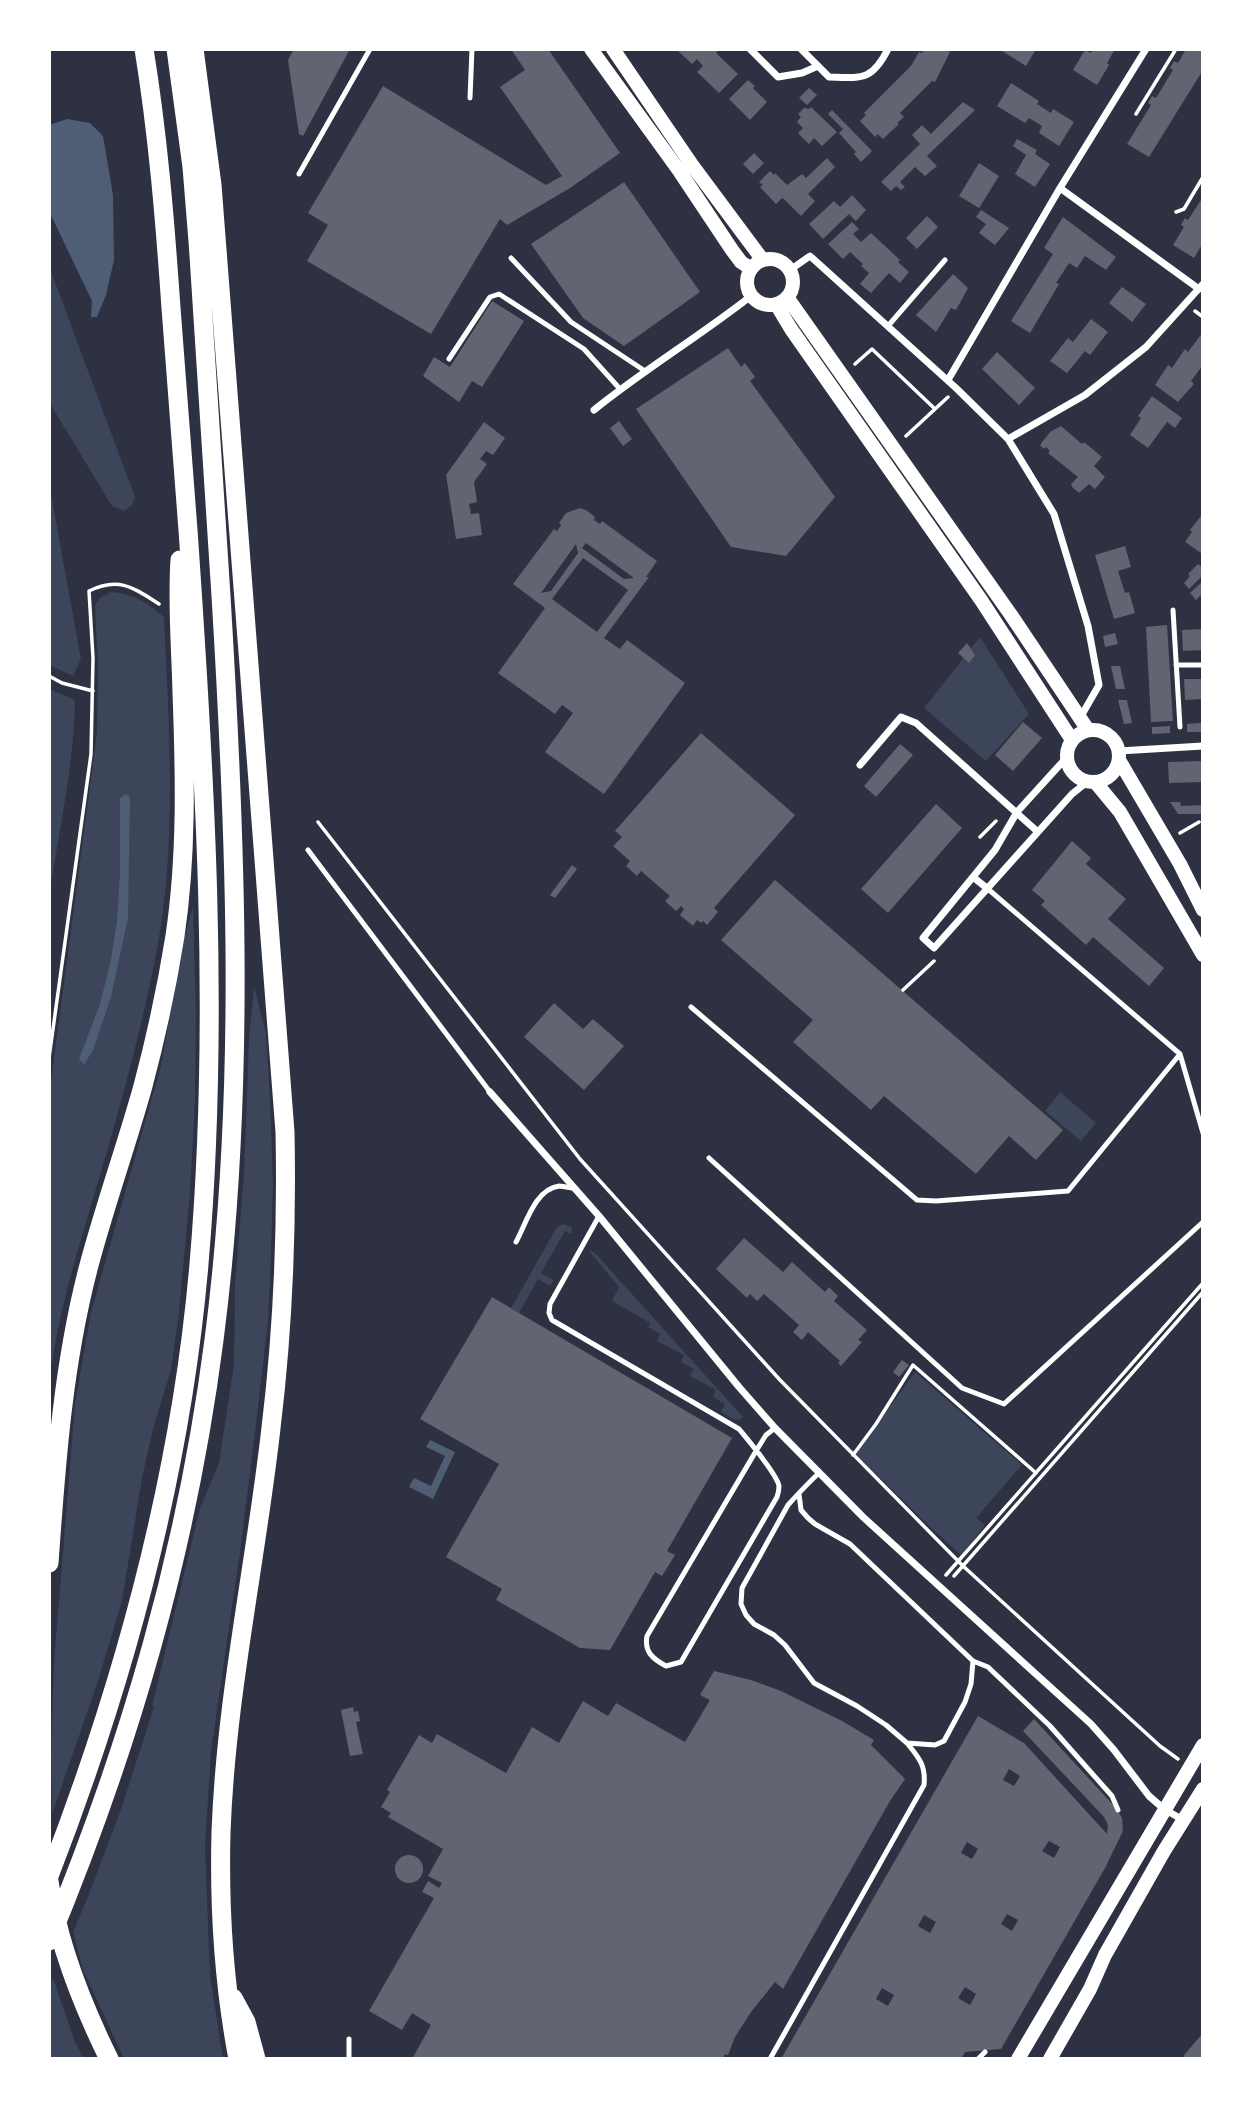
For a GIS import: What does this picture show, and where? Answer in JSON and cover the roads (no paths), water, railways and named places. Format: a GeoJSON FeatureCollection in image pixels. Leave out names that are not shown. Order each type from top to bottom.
{"type":"FeatureCollection","features":[{"type":"Feature","properties":{"kind":"highway"},"geometry":{"type":"LineString","coordinates":[[109,2059],[86,2009],[67,1956],[52,1904],[49,1879],[114,1691],[145,1580],[167,1477],[199,1268],[209,1044],[207,864],[195,625],[164,205],[144,49]]}},
{"type":"Feature","properties":{"kind":"highway"},"geometry":{"type":"LineString","coordinates":[[49,1941],[103,1805],[137,1700],[174,1562],[190,1488],[214,1342],[229,1187],[234,1075],[232,780],[192,167],[176,49]]}},
{"type":"Feature","properties":{"kind":"highway"},"geometry":{"type":"LineString","coordinates":[[194,49],[212,185],[282,1079],[287,1212],[272,1427],[239,1654],[222,1819],[221,1905],[224,1956],[238,2059]]}},
{"type":"Feature","properties":{"kind":"highway"},"geometry":{"type":"LineString","coordinates":[[49,1563],[61,1416],[76,1324],[88,1268],[144,1083],[175,936],[184,818],[182,684],[168,602],[185,488]]}},
{"type":"Feature","properties":{"kind":"highway"},"geometry":{"type":"LineString","coordinates":[[229,1991],[246,2022],[256,2059]]}},
{"type":"Feature","properties":{"kind":"main road"},"geometry":{"type":"LineString","coordinates":[[591,49],[741,262],[756,264],[778,260],[790,270],[793,284],[791,291],[781,301],[762,304],[751,296],[746,285],[756,264]]}},
{"type":"Feature","properties":{"kind":"main road"},"geometry":{"type":"LineString","coordinates":[[613,49],[756,264]]}},
{"type":"Feature","properties":{"kind":"main road"},"geometry":{"type":"LineString","coordinates":[[781,301],[996,592],[1084,724],[1111,737],[1203,910]]}},
{"type":"Feature","properties":{"kind":"main road"},"geometry":{"type":"LineString","coordinates":[[781,301],[791,329],[982,600],[1072,740]]}},
{"type":"Feature","properties":{"kind":"main road"},"geometry":{"type":"LineString","coordinates":[[1084,724],[1068,748],[1067,757],[1073,773],[1091,782],[1120,812],[1203,955]]}},
{"type":"Feature","properties":{"kind":"main road"},"geometry":{"type":"LineString","coordinates":[[1091,782],[1109,778],[1114,773],[1119,755]]}},
{"type":"Feature","properties":{"kind":"main road"},"geometry":{"type":"LineString","coordinates":[[1018,2059],[1203,1745]]}},
{"type":"Feature","properties":{"kind":"main road"},"geometry":{"type":"LineString","coordinates":[[1050,2059],[1090,1989],[1105,1955],[1203,1789]]}},
{"type":"Feature","properties":{"kind":"street"},"geometry":{"type":"LineString","coordinates":[[750,49],[778,77],[802,73],[818,66]]}},
{"type":"Feature","properties":{"kind":"street"},"geometry":{"type":"LineString","coordinates":[[801,49],[829,77],[860,78],[880,65],[888,49]]}},
{"type":"Feature","properties":{"kind":"street"},"geometry":{"type":"LineString","coordinates":[[948,380],[1060,188],[1146,49]]}},
{"type":"Feature","properties":{"kind":"street"},"geometry":{"type":"LineString","coordinates":[[1008,439],[1085,394],[1146,347],[1201,287],[1060,188]]}},
{"type":"Feature","properties":{"kind":"street"},"geometry":{"type":"LineString","coordinates":[[790,270],[810,256],[948,380],[1008,439],[1054,514],[1088,626],[1099,685],[1084,724]]}},
{"type":"Feature","properties":{"kind":"street"},"geometry":{"type":"LineString","coordinates":[[594,410],[751,296]]}},
{"type":"Feature","properties":{"kind":"street"},"geometry":{"type":"LineString","coordinates":[[860,765],[901,717],[916,723],[1038,832]]}},
{"type":"Feature","properties":{"kind":"street"},"geometry":{"type":"LineString","coordinates":[[1119,755],[1203,746]]}},
{"type":"Feature","properties":{"kind":"street"},"geometry":{"type":"LineString","coordinates":[[1067,757],[1017,812],[995,850],[923,938],[934,948],[1072,794],[1091,782]]}},
{"type":"Feature","properties":{"kind":"street"},"geometry":{"type":"LineString","coordinates":[[973,877],[988,889]]}},
{"type":"Feature","properties":{"kind":"street"},"geometry":{"type":"LineString","coordinates":[[490,1092],[599,1216],[738,1387],[775,1428],[863,1517],[1091,1724],[1149,1796],[1164,1810],[1183,1820]]}},
{"type":"Feature","properties":{"kind":"lane"},"geometry":{"type":"LineString","coordinates":[[299,174],[370,49]]}},
{"type":"Feature","properties":{"kind":"lane"},"geometry":{"type":"LineString","coordinates":[[470,98],[472,49]]}},
{"type":"Feature","properties":{"kind":"lane"},"geometry":{"type":"LineString","coordinates":[[511,258],[571,322],[645,371]]}},
{"type":"Feature","properties":{"kind":"lane"},"geometry":{"type":"LineString","coordinates":[[888,326],[945,260]]}},
{"type":"Feature","properties":{"kind":"lane"},"geometry":{"type":"LineString","coordinates":[[449,359],[489,297],[499,294],[583,349],[620,389]]}},
{"type":"Feature","properties":{"kind":"lane"},"geometry":{"type":"LineString","coordinates":[[1173,610],[1180,727]]}},
{"type":"Feature","properties":{"kind":"lane"},"geometry":{"type":"LineString","coordinates":[[1176,665],[1203,665]]}},
{"type":"Feature","properties":{"kind":"lane"},"geometry":{"type":"LineString","coordinates":[[308,850],[490,1092]]}},
{"type":"Feature","properties":{"kind":"lane"},"geometry":{"type":"LineString","coordinates":[[988,889],[1180,1054],[1203,1133]]}},
{"type":"Feature","properties":{"kind":"lane"},"geometry":{"type":"LineString","coordinates":[[691,1007],[917,1200],[936,1201],[1068,1191],[1180,1054]]}},
{"type":"Feature","properties":{"kind":"lane"},"geometry":{"type":"LineString","coordinates":[[709,1158],[962,1388],[1004,1404],[1203,1222]]}},
{"type":"Feature","properties":{"kind":"lane"},"geometry":{"type":"LineString","coordinates":[[516,1242],[546,1190],[561,1186],[576,1189]]}},
{"type":"Feature","properties":{"kind":"lane"},"geometry":{"type":"LineString","coordinates":[[599,1216],[550,1304],[549,1313],[552,1320],[739,1429],[756,1451],[776,1478],[779,1487],[777,1497],[681,1662],[666,1666],[657,1662],[645,1646],[647,1636],[756,1451],[766,1435],[775,1428]]}},
{"type":"Feature","properties":{"kind":"lane"},"geometry":{"type":"LineString","coordinates":[[769,2059],[924,1785],[925,1772],[922,1762],[907,1743],[857,1706],[814,1683],[785,1645],[774,1635],[754,1624],[741,1604],[742,1588],[788,1505],[819,1473]]}},
{"type":"Feature","properties":{"kind":"lane"},"geometry":{"type":"LineString","coordinates":[[799,1494],[801,1510],[808,1518],[850,1544],[973,1661],[988,1667],[1050,1726],[1112,1796],[1118,1810]]}},
{"type":"Feature","properties":{"kind":"lane"},"geometry":{"type":"LineString","coordinates":[[907,1743],[935,1745],[944,1741],[965,1702],[971,1684],[973,1661]]}},
{"type":"Feature","properties":{"kind":"lane"},"geometry":{"type":"LineString","coordinates":[[349,2039],[349,2059]]}},
{"type":"Feature","properties":{"kind":"lane"},"geometry":{"type":"LineString","coordinates":[[978,2059],[985,2052]]}}]}
